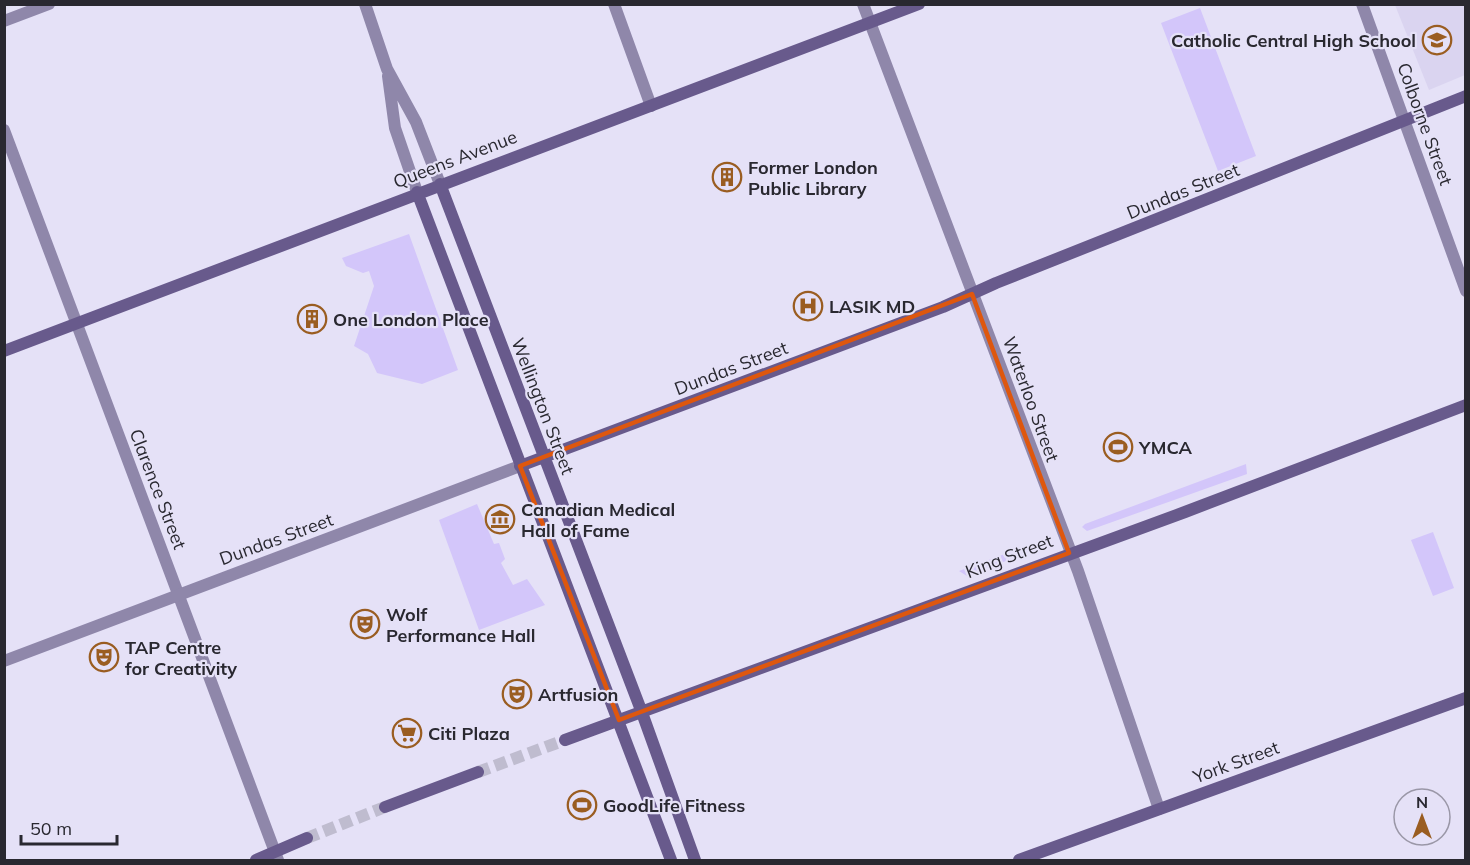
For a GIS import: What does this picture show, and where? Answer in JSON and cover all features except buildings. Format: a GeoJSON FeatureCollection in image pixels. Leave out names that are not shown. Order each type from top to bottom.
{"type":"FeatureCollection","features":[{"type":"Feature","properties":{"kind":"main road","name":"Queens Avenue"},"geometry":{"type":"LineString","coordinates":[[4,351],[417,192],[919,4]]}},
{"type":"Feature","properties":{"kind":"main road","name":"Dundas Street"},"geometry":{"type":"LineString","coordinates":[[520,466],[943,307],[1466,96]]}},
{"type":"Feature","properties":{"kind":"main road","name":"Wellington Street"},"geometry":{"type":"LineString","coordinates":[[440,184],[641,710],[694,861]]}},
{"type":"Feature","properties":{"kind":"main road","name":"Wellington Street"},"geometry":{"type":"LineString","coordinates":[[417,192],[619,720],[670,861]]}},
{"type":"Feature","properties":{"kind":"main road","name":"King Street"},"geometry":{"type":"LineString","coordinates":[[565,740],[641,710],[1185,512],[1466,405]]}},
{"type":"Feature","properties":{"kind":"main road","name":"York Street"},"geometry":{"type":"LineString","coordinates":[[1019,861],[1466,698]]}},
{"type":"Feature","properties":{"kind":"main road"},"geometry":{"type":"LineString","coordinates":[[386,807],[478,772]]}},
{"type":"Feature","properties":{"kind":"main road"},"geometry":{"type":"LineString","coordinates":[[256,861],[277,857],[289,844],[307,838]]}},
{"type":"Feature","properties":{"kind":"street"},"geometry":{"type":"LineString","coordinates":[[4,21],[49,4]]}},
{"type":"Feature","properties":{"kind":"street","name":"Wellington Street"},"geometry":{"type":"LineString","coordinates":[[364,4],[387,69],[416,122],[440,184]]}},
{"type":"Feature","properties":{"kind":"street"},"geometry":{"type":"LineString","coordinates":[[614,4],[651,106]]}},
{"type":"Feature","properties":{"kind":"street","name":"Waterloo Street"},"geometry":{"type":"LineString","coordinates":[[863,4],[1069,553],[1159,809]]}},
{"type":"Feature","properties":{"kind":"street","name":"Colborne Street"},"geometry":{"type":"LineString","coordinates":[[1362,4],[1466,291]]}},
{"type":"Feature","properties":{"kind":"street","name":"Wellington Street"},"geometry":{"type":"LineString","coordinates":[[387,69],[395,128],[417,192]]}},
{"type":"Feature","properties":{"kind":"street","name":"Clarence Street"},"geometry":{"type":"LineString","coordinates":[[4,130],[277,857]]}},
{"type":"Feature","properties":{"kind":"street","name":"Dundas Street"},"geometry":{"type":"LineString","coordinates":[[4,661],[520,466]]}},
{"type":"Feature","properties":{"kind":"highlighted area"},"geometry":{"type":"Polygon","coordinates":[[[972,294],[1069,553],[619,720],[520,466],[972,294]]]}},
{"type":"Feature","properties":{"kind":"shaded area","name":"Catholic Central High School"},"geometry":{"type":"Polygon","coordinates":[[[1395,5],[1465,5],[1465,75],[1429,90],[1395,5]]]}},
{"type":"Feature","properties":{"kind":"shaded area"},"geometry":{"type":"Polygon","coordinates":[[[1200,8],[1256,156],[1218,171],[1161,23],[1200,8]]]}},
{"type":"Feature","properties":{"kind":"shaded area"},"geometry":{"type":"Polygon","coordinates":[[[409,234],[458,370],[422,384],[377,373],[368,354],[354,346],[374,286],[369,271],[363,273],[346,266],[342,258],[409,234]]]}},
{"type":"Feature","properties":{"kind":"shaded area"},"geometry":{"type":"Polygon","coordinates":[[[1246,464],[1247,474],[1087,531],[1082,527],[1085,524],[1246,464]]]}},
{"type":"Feature","properties":{"kind":"shaded area"},"geometry":{"type":"Polygon","coordinates":[[[477,504],[494,544],[499,543],[505,559],[501,563],[513,585],[527,579],[545,605],[479,630],[439,520],[477,504]]]}},
{"type":"Feature","properties":{"kind":"shaded area"},"geometry":{"type":"Polygon","coordinates":[[[1433,532],[1454,588],[1433,596],[1411,540],[1433,532]]]}},
{"type":"Feature","properties":{"kind":"shaded area"},"geometry":{"type":"Polygon","coordinates":[[[1034,543],[1036,548],[1029,552],[967,576],[959,571],[1034,543]]]}},
{"type":"Feature","properties":{"kind":"tunnel"},"geometry":{"type":"LineString","coordinates":[[478,772],[565,740]]}},
{"type":"Feature","properties":{"kind":"tunnel"},"geometry":{"type":"LineString","coordinates":[[307,838],[385,807]]}},
{"type":"Feature","properties":{"kind":"place","name":"Catholic Central High School"},"geometry":{"type":"Point","coordinates":[1437,40]}},
{"type":"Feature","properties":{"kind":"place","name":"Former London Public Library"},"geometry":{"type":"Point","coordinates":[727,177]}},
{"type":"Feature","properties":{"kind":"place","name":"LASIK MD"},"geometry":{"type":"Point","coordinates":[808,306]}},
{"type":"Feature","properties":{"kind":"place","name":"One London Place"},"geometry":{"type":"Point","coordinates":[312,319]}},
{"type":"Feature","properties":{"kind":"place","name":"YMCA"},"geometry":{"type":"Point","coordinates":[1118,447]}},
{"type":"Feature","properties":{"kind":"place","name":"Canadian Medical Hall of Fame"},"geometry":{"type":"Point","coordinates":[500,519]}},
{"type":"Feature","properties":{"kind":"place","name":"Wolf Performance Hall"},"geometry":{"type":"Point","coordinates":[365,624]}},
{"type":"Feature","properties":{"kind":"place","name":"TAP Centre for Creativity"},"geometry":{"type":"Point","coordinates":[104,657]}},
{"type":"Feature","properties":{"kind":"place","name":"Artfusion"},"geometry":{"type":"Point","coordinates":[517,694]}},
{"type":"Feature","properties":{"kind":"place","name":"Citi Plaza"},"geometry":{"type":"Point","coordinates":[407,733]}},
{"type":"Feature","properties":{"kind":"place","name":"GoodLife Fitness"},"geometry":{"type":"Point","coordinates":[582,805]}}]}
